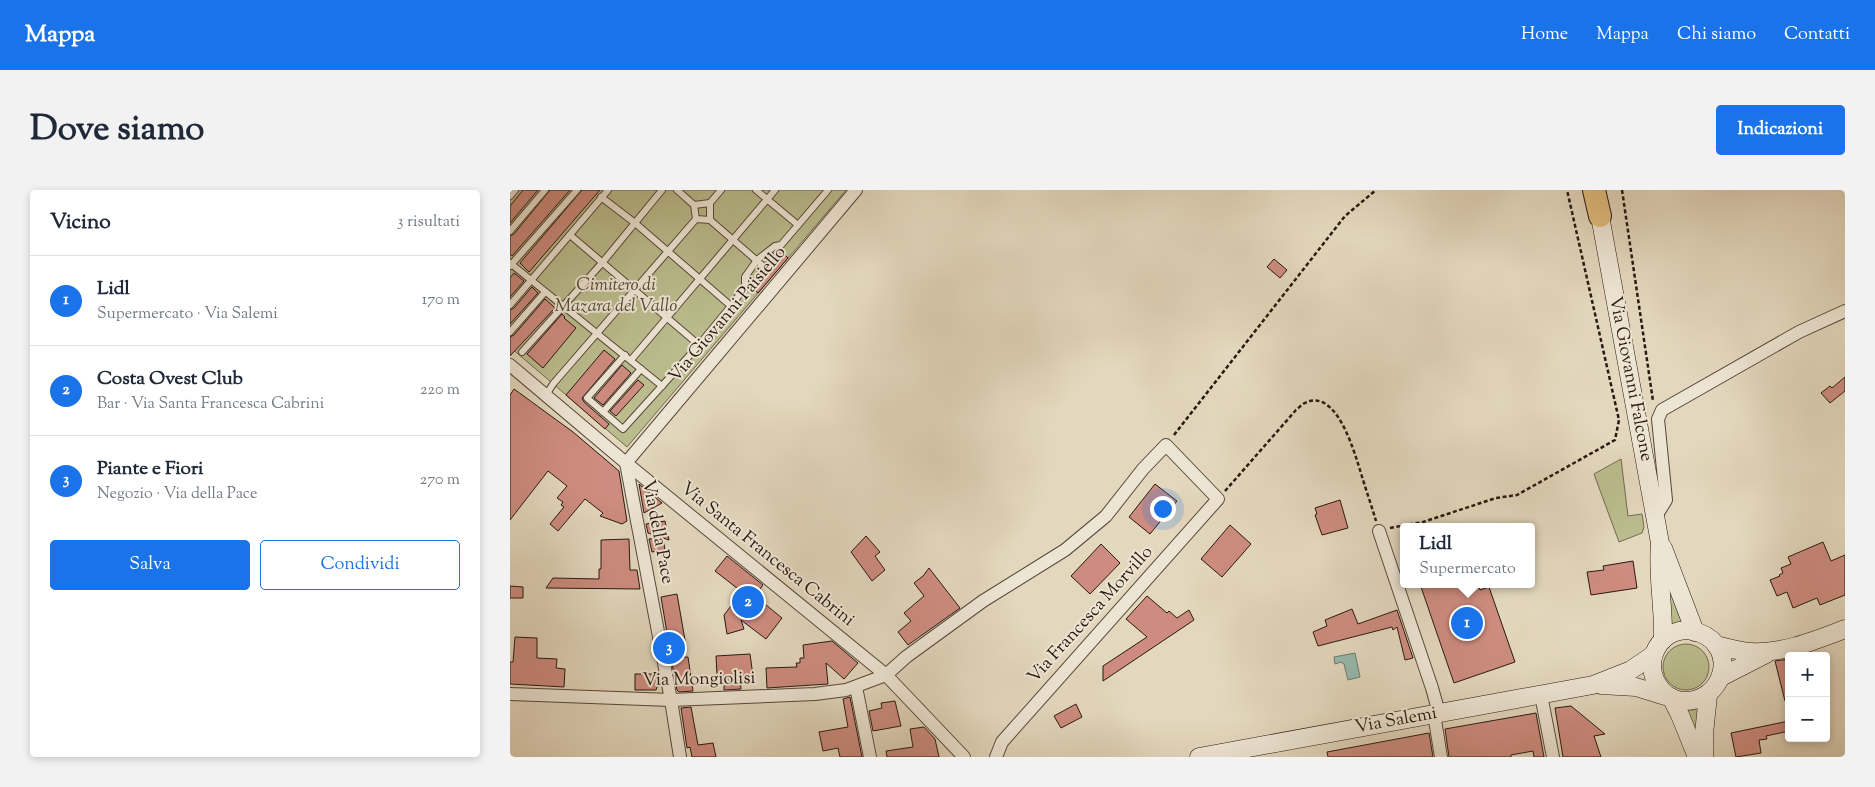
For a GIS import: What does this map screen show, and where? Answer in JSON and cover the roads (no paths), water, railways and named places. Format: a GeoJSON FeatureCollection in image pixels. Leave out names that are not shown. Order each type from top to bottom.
{"type":"FeatureCollection","features":[{"type":"Feature","properties":{"kind":"highway"},"geometry":{"type":"LineString","coordinates":[[1595,190],[1600,216]]}},
{"type":"Feature","properties":{"kind":"main road","name":"Via Giovanni Falcone"},"geometry":{"type":"LineString","coordinates":[[1600,216],[1660,542]]}},
{"type":"Feature","properties":{"kind":"main road"},"geometry":{"type":"LineString","coordinates":[[1660,542],[1696,632]]}},
{"type":"Feature","properties":{"kind":"main road"},"geometry":{"type":"LineString","coordinates":[[1660,542],[1658,562],[1664,620],[1663,640]]}},
{"type":"Feature","properties":{"kind":"main road"},"geometry":{"type":"LineString","coordinates":[[1716,645],[1753,652],[1773,650],[1812,642],[1845,630]]}},
{"type":"Feature","properties":{"kind":"main road"},"geometry":{"type":"LineString","coordinates":[[1684,631],[1696,632],[1707,637],[1716,645],[1721,655],[1723,666],[1721,678],[1716,687],[1708,695],[1695,701],[1688,702],[1636,687],[1593,685],[1632,670],[1653,655],[1663,640],[1673,634],[1684,631]]}},
{"type":"Feature","properties":{"kind":"main road"},"geometry":{"type":"LineString","coordinates":[[1721,678],[1773,650]]}},
{"type":"Feature","properties":{"kind":"main road"},"geometry":{"type":"LineString","coordinates":[[1653,655],[1654,678],[1662,691],[1670,697],[1680,715],[1697,757]]}},
{"type":"Feature","properties":{"kind":"main road","name":"Via Salemi"},"geometry":{"type":"LineString","coordinates":[[1199,757],[1593,685]]}},
{"type":"Feature","properties":{"kind":"main road"},"geometry":{"type":"LineString","coordinates":[[1704,757],[1708,695]]}},
{"type":"Feature","properties":{"kind":"street","name":"Via Giovanni Paisiello"},"geometry":{"type":"LineString","coordinates":[[626,463],[777,278],[856,190]]}},
{"type":"Feature","properties":{"kind":"street"},"geometry":{"type":"LineString","coordinates":[[1656,516],[1666,500],[1658,420],[1662,410],[1799,332],[1845,311]]}},
{"type":"Feature","properties":{"kind":"street","name":"Via della Pace"},"geometry":{"type":"LineString","coordinates":[[510,365],[626,463],[680,757]]}},
{"type":"Feature","properties":{"kind":"street","name":"Via Francesca Morvillo"},"geometry":{"type":"LineString","coordinates":[[886,675],[906,657],[983,601],[1065,550],[1106,516],[1143,469],[1166,445],[1218,499],[1002,742],[996,757]]}},
{"type":"Feature","properties":{"kind":"street","name":"Via Santa Francesca Cabrini"},"geometry":{"type":"LineString","coordinates":[[626,463],[886,675],[964,757]]}},
{"type":"Feature","properties":{"kind":"street"},"geometry":{"type":"LineString","coordinates":[[1380,531],[1432,688],[1441,757]]}},
{"type":"Feature","properties":{"kind":"street","name":"Via Mongiolisi"},"geometry":{"type":"LineString","coordinates":[[510,694],[671,700],[815,694],[846,690],[886,675]]}},
{"type":"Feature","properties":{"kind":"street"},"geometry":{"type":"LineString","coordinates":[[856,687],[870,757]]}},
{"type":"Feature","properties":{"kind":"street"},"geometry":{"type":"LineString","coordinates":[[1541,695],[1553,757]]}},
{"type":"Feature","properties":{"kind":"lane"},"geometry":{"type":"LineString","coordinates":[[510,196],[515,190]]}},
{"type":"Feature","properties":{"kind":"lane"},"geometry":{"type":"LineString","coordinates":[[510,231],[545,190]]}},
{"type":"Feature","properties":{"kind":"lane"},"geometry":{"type":"LineString","coordinates":[[577,190],[511,265],[662,386]]}},
{"type":"Feature","properties":{"kind":"lane"},"geometry":{"type":"LineString","coordinates":[[510,305],[608,190]]}},
{"type":"Feature","properties":{"kind":"lane"},"geometry":{"type":"LineString","coordinates":[[522,352],[602,263],[662,190]]}},
{"type":"Feature","properties":{"kind":"lane"},"geometry":{"type":"LineString","coordinates":[[546,395],[696,219],[694,205],[677,190]]}},
{"type":"Feature","properties":{"kind":"lane"},"geometry":{"type":"LineString","coordinates":[[710,220],[710,203],[721,190]]}},
{"type":"Feature","properties":{"kind":"lane"},"geometry":{"type":"LineString","coordinates":[[756,190],[798,225]]}},
{"type":"Feature","properties":{"kind":"lane"},"geometry":{"type":"LineString","coordinates":[[631,360],[775,190]]}},
{"type":"Feature","properties":{"kind":"lane"},"geometry":{"type":"LineString","coordinates":[[625,355],[587,398],[623,430],[731,306],[745,288],[745,277],[757,260],[775,246],[781,245],[828,190]]}},
{"type":"Feature","properties":{"kind":"lane"},"geometry":{"type":"LineString","coordinates":[[602,197],[731,306]]}},
{"type":"Feature","properties":{"kind":"lane"},"geometry":{"type":"LineString","coordinates":[[694,205],[710,203]]}},
{"type":"Feature","properties":{"kind":"lane"},"geometry":{"type":"LineString","coordinates":[[696,219],[710,220],[763,266]]}},
{"type":"Feature","properties":{"kind":"lane"},"geometry":{"type":"LineString","coordinates":[[570,235],[699,345]]}},
{"type":"Feature","properties":{"kind":"lane"},"geometry":{"type":"LineString","coordinates":[[510,332],[545,292]]}},
{"type":"Feature","properties":{"kind":"lane"},"geometry":{"type":"LineString","coordinates":[[603,412],[641,368]]}},
{"type":"Feature","properties":{"kind":"water"},"geometry":{"type":"Polygon","coordinates":[[[1355,653],[1360,677],[1348,680],[1344,664],[1341,662],[1335,664],[1334,657],[1355,653]]]}},
{"type":"Feature","properties":{"kind":"place","name":"Costa Ovest Club"},"geometry":{"type":"Point","coordinates":[748,602]}},
{"type":"Feature","properties":{"kind":"place","name":"Lidl"},"geometry":{"type":"Point","coordinates":[1467,623]}},
{"type":"Feature","properties":{"kind":"place","name":"Piante e Fiori"},"geometry":{"type":"Point","coordinates":[669,648]}},
{"type":"Feature","properties":{"kind":"park label","name":"Cimitero di Mazara del Vallo"},"geometry":{"type":"Point","coordinates":[616,296]}}]}
